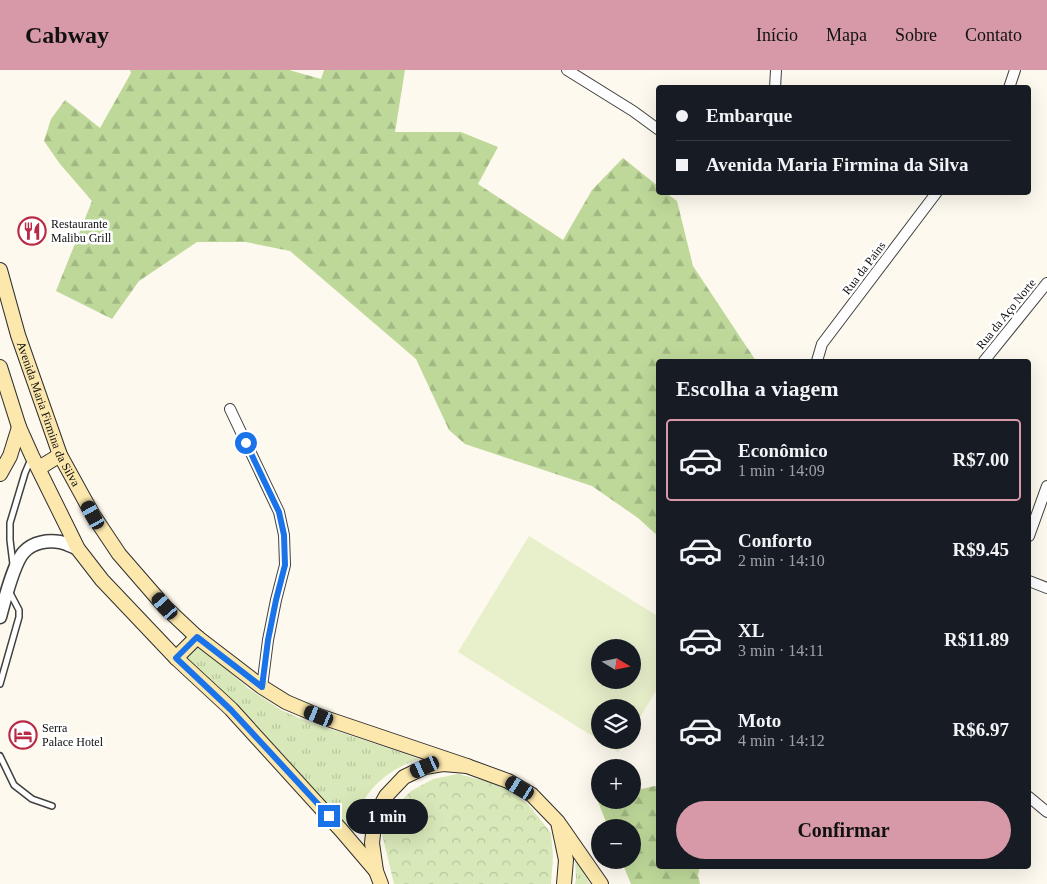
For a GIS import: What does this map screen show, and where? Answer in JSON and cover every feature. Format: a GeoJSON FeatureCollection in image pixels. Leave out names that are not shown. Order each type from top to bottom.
{"type":"FeatureCollection","features":[{"type":"Feature","properties":{"kind":"main road","name":"Avenida Maria Firmina da Silva"},"geometry":{"type":"LineString","coordinates":[[0,270],[18,335],[60,455],[93,515],[119,554],[165,606],[197,637],[262,687],[286,702],[319,716],[467,766]]}},
{"type":"Feature","properties":{"kind":"main road"},"geometry":{"type":"LineString","coordinates":[[0,367],[19,427],[78,549],[102,580],[176,658],[231,710],[341,830],[378,878]]}},
{"type":"Feature","properties":{"kind":"main road"},"geometry":{"type":"LineString","coordinates":[[0,474],[10,456],[19,427]]}},
{"type":"Feature","properties":{"kind":"main road"},"geometry":{"type":"LineString","coordinates":[[35,462],[60,455]]}},
{"type":"Feature","properties":{"kind":"main road"},"geometry":{"type":"LineString","coordinates":[[176,658],[197,637]]}},
{"type":"Feature","properties":{"kind":"main road"},"geometry":{"type":"LineString","coordinates":[[378,878],[372,844],[375,816],[386,796],[404,777],[425,767],[444,764],[467,766],[508,780],[532,795],[558,822],[601,884]]}},
{"type":"Feature","properties":{"kind":"main road"},"geometry":{"type":"LineString","coordinates":[[558,822],[566,860],[564,884]]}},
{"type":"Feature","properties":{"kind":"street"},"geometry":{"type":"LineString","coordinates":[[567,70],[633,111],[656,128]]}},
{"type":"Feature","properties":{"kind":"street"},"geometry":{"type":"LineString","coordinates":[[775,85],[776,70]]}},
{"type":"Feature","properties":{"kind":"street"},"geometry":{"type":"LineString","coordinates":[[1010,85],[1015,70]]}},
{"type":"Feature","properties":{"kind":"street","name":"Rua da Pains"},"geometry":{"type":"LineString","coordinates":[[818,359],[822,344],[935,195]]}},
{"type":"Feature","properties":{"kind":"street","name":"Rua da Aço Norte"},"geometry":{"type":"LineString","coordinates":[[986,359],[1047,283]]}},
{"type":"Feature","properties":{"kind":"street"},"geometry":{"type":"LineString","coordinates":[[230,408],[279,512],[284,535],[285,565],[274,608],[262,687]]}},
{"type":"Feature","properties":{"kind":"street"},"geometry":{"type":"LineString","coordinates":[[1031,530],[1047,486]]}},
{"type":"Feature","properties":{"kind":"street"},"geometry":{"type":"LineString","coordinates":[[0,617],[8,589],[23,552],[32,546],[44,542],[61,542],[78,549]]}},
{"type":"Feature","properties":{"kind":"street"},"geometry":{"type":"LineString","coordinates":[[1031,582],[1047,588]]}},
{"type":"Feature","properties":{"kind":"street"},"geometry":{"type":"LineString","coordinates":[[1031,799],[1047,812]]}},
{"type":"Feature","properties":{"kind":"lane"},"geometry":{"type":"LineString","coordinates":[[14,573],[10,523],[25,473],[35,462]]}},
{"type":"Feature","properties":{"kind":"lane"},"geometry":{"type":"LineString","coordinates":[[0,684],[19,617],[19,610],[8,589]]}},
{"type":"Feature","properties":{"kind":"lane"},"geometry":{"type":"LineString","coordinates":[[0,756],[14,785],[32,799],[52,806]]}},
{"type":"Feature","properties":{"kind":"green space"},"geometry":{"type":"Polygon","coordinates":[[[130,70],[289,70],[321,79],[324,70],[405,70],[395,132],[461,132],[498,147],[478,184],[563,240],[592,190],[623,158],[656,185],[656,195],[669,195],[677,201],[693,266],[755,359],[656,359],[656,534],[638,518],[592,486],[465,444],[449,430],[416,359],[290,251],[246,242],[197,242],[139,281],[112,319],[56,291],[92,201],[60,164],[44,141],[51,119],[65,100],[100,128],[131,73],[130,70]]]}},
{"type":"Feature","properties":{"kind":"green space"},"geometry":{"type":"Polygon","coordinates":[[[529,536],[656,615],[656,691],[641,716],[641,699],[591,699],[591,735],[458,652],[529,536]]]}},
{"type":"Feature","properties":{"kind":"green space"},"geometry":{"type":"Polygon","coordinates":[[[199,645],[249,689],[281,710],[306,721],[419,759],[394,771],[373,788],[360,810],[354,837],[262,733],[185,657],[199,645]]]}},
{"type":"Feature","properties":{"kind":"green space"},"geometry":{"type":"Polygon","coordinates":[[[458,774],[486,781],[508,790],[528,804],[551,833],[553,856],[551,884],[394,884],[382,834],[393,809],[411,791],[433,779],[458,774]]]}},
{"type":"Feature","properties":{"kind":"green space"},"geometry":{"type":"Polygon","coordinates":[[[656,786],[656,869],[699,869],[698,875],[700,884],[631,884],[625,869],[641,869],[641,819],[605,819],[601,809],[641,809],[641,789],[656,786]]]}},
{"type":"Feature","properties":{"kind":"green space"},"geometry":{"type":"Polygon","coordinates":[[[575,859],[590,884],[575,884],[575,859]]]}},
{"type":"Feature","properties":{"kind":"place","name":"Restaurante Malibu Grill"},"geometry":{"type":"Point","coordinates":[32,231]}},
{"type":"Feature","properties":{"kind":"place","name":"Serra Palace Hotel"},"geometry":{"type":"Point","coordinates":[23,735]}},
{"type":"Feature","properties":{"kind":"route"},"geometry":{"type":"LineString","coordinates":[[246,443],[279,512],[284,535],[285,565],[268,640],[262,687],[197,637],[176,658],[231,710],[329,816]]}}]}
